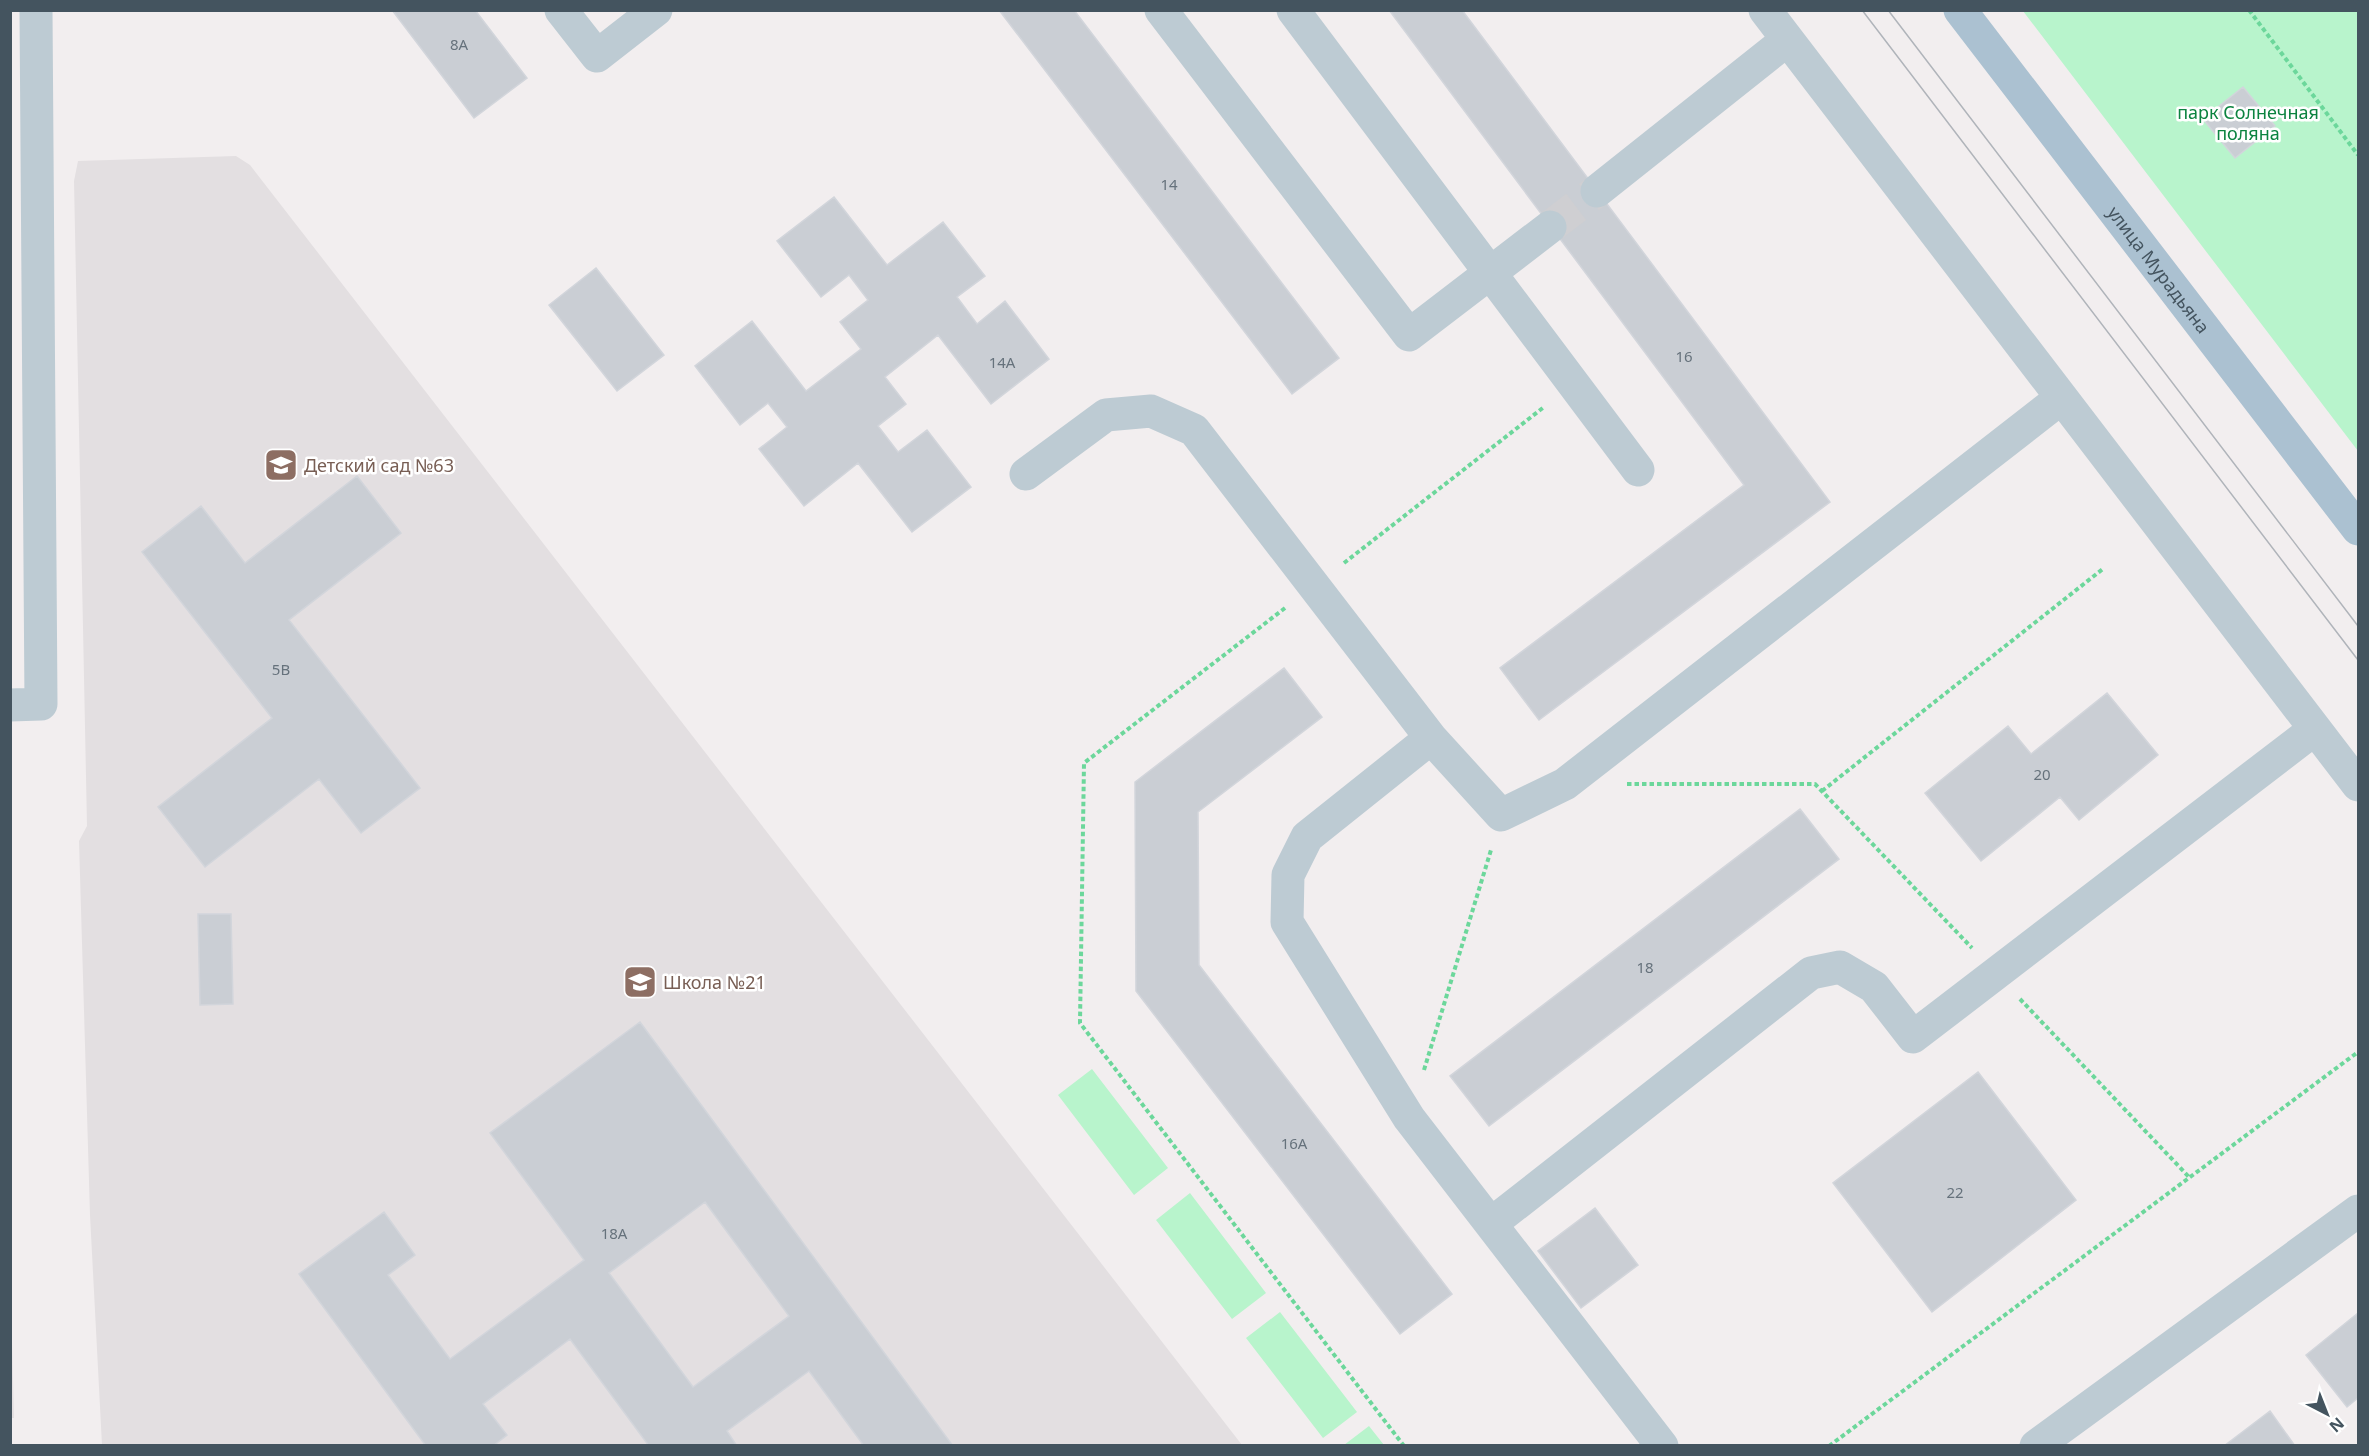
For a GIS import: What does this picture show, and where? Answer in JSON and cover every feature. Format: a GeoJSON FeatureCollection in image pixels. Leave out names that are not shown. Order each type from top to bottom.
{"type":"FeatureCollection","features":[{"type":"Feature","properties":{"kind":"main road","name":"улица Мурадьяна"},"geometry":{"type":"LineString","coordinates":[[1960,10],[2358,529]]}},
{"type":"Feature","properties":{"kind":"lane"},"geometry":{"type":"LineString","coordinates":[[10,705],[41,704],[24,136],[36,10]]}},
{"type":"Feature","properties":{"kind":"lane"},"geometry":{"type":"LineString","coordinates":[[561,10],[597,56],[656,10]]}},
{"type":"Feature","properties":{"kind":"lane"},"geometry":{"type":"LineString","coordinates":[[1161,10],[1409,335],[1550,226]]}},
{"type":"Feature","properties":{"kind":"lane"},"geometry":{"type":"LineString","coordinates":[[1293,10],[1638,470]]}},
{"type":"Feature","properties":{"kind":"lane"},"geometry":{"type":"LineString","coordinates":[[1765,10],[2060,399],[2358,785]]}},
{"type":"Feature","properties":{"kind":"lane"},"geometry":{"type":"LineString","coordinates":[[1597,191],[1787,40]]}},
{"type":"Feature","properties":{"kind":"lane"},"geometry":{"type":"LineString","coordinates":[[1026,474],[1106,415],[1151,411],[1194,429],[1431,738],[1501,815],[1565,784],[2060,399]]}},
{"type":"Feature","properties":{"kind":"lane"},"geometry":{"type":"LineString","coordinates":[[1492,1223],[1811,973],[1840,967],[1874,987],[1913,1037],[2315,729]]}},
{"type":"Feature","properties":{"kind":"lane"},"geometry":{"type":"LineString","coordinates":[[1431,738],[1307,837],[1288,875],[1287,922],[1409,1118],[1662,1446]]}},
{"type":"Feature","properties":{"kind":"lane"},"geometry":{"type":"LineString","coordinates":[[2036,1446],[2358,1211]]}},
{"type":"Feature","properties":{"kind":"path"},"geometry":{"type":"LineString","coordinates":[[2249,10],[2358,155]]}},
{"type":"Feature","properties":{"kind":"path"},"geometry":{"type":"LineString","coordinates":[[1822,791],[2104,568]]}},
{"type":"Feature","properties":{"kind":"path"},"geometry":{"type":"LineString","coordinates":[[1624,784],[1815,784],[2189,1177]]}},
{"type":"Feature","properties":{"kind":"path"},"geometry":{"type":"LineString","coordinates":[[1409,1118],[1501,815]]}},
{"type":"Feature","properties":{"kind":"path"},"geometry":{"type":"LineString","coordinates":[[1829,1446],[2358,1052]]}},
{"type":"Feature","properties":{"kind":"shaded area"},"geometry":{"type":"Polygon","coordinates":[[[236,156],[250,165],[1242,1445],[102,1445],[90,1215],[79,841],[87,826],[74,181],[78,161],[236,156]]]}},
{"type":"Feature","properties":{"kind":"shaded area"},"geometry":{"type":"Polygon","coordinates":[[[11,1303],[14,1418],[10,1418],[11,1303]]]}},
{"type":"Feature","properties":{"kind":"green space","name":"парк Солнечная поляна"},"geometry":{"type":"Polygon","coordinates":[[[2023,11],[2358,11],[2358,451],[2023,11]]]}},
{"type":"Feature","properties":{"kind":"green space"},"geometry":{"type":"Polygon","coordinates":[[[1092,1069],[1168,1168],[1134,1195],[1058,1095],[1092,1069]]]}},
{"type":"Feature","properties":{"kind":"green space"},"geometry":{"type":"Polygon","coordinates":[[[1190,1193],[1266,1293],[1232,1319],[1156,1220],[1190,1193]]]}},
{"type":"Feature","properties":{"kind":"green space"},"geometry":{"type":"Polygon","coordinates":[[[1280,1312],[1357,1412],[1323,1438],[1246,1338],[1280,1312]]]}},
{"type":"Feature","properties":{"kind":"green space"},"geometry":{"type":"Polygon","coordinates":[[[1369,1426],[1384,1445],[1344,1445],[1369,1426]]]}},
{"type":"Feature","properties":{"kind":"building"},"geometry":{"type":"Polygon","coordinates":[[[392,10],[475,10],[527,78],[474,118],[392,10]]]}},
{"type":"Feature","properties":{"kind":"building"},"geometry":{"type":"Polygon","coordinates":[[[999,10],[1074,10],[1339,358],[1292,394],[999,10]]]}},
{"type":"Feature","properties":{"kind":"building"},"geometry":{"type":"Polygon","coordinates":[[[1389,10],[1462,10],[1830,502],[1539,720],[1500,668],[1744,485],[1389,10]]]}},
{"type":"Feature","properties":{"kind":"building"},"geometry":{"type":"Polygon","coordinates":[[[2243,87],[2275,126],[2235,158],[2203,119],[2243,87]]]}},
{"type":"Feature","properties":{"kind":"building"},"geometry":{"type":"Polygon","coordinates":[[[834,197],[887,265],[943,222],[985,276],[957,297],[977,324],[1005,301],[1049,359],[991,404],[938,335],[885,377],[906,404],[878,426],[898,452],[927,430],[971,487],[912,532],[858,463],[804,506],[759,449],[787,427],[768,403],[740,425],[695,366],[752,321],[806,391],[861,349],[840,322],[868,300],[849,275],[821,297],[777,241],[834,197]]]}},
{"type":"Feature","properties":{"kind":"building"},"geometry":{"type":"Polygon","coordinates":[[[596,268],[664,355],[617,391],[549,305],[596,268]]]}},
{"type":"Feature","properties":{"kind":"building"},"geometry":{"type":"Polygon","coordinates":[[[357,476],[401,533],[289,620],[420,788],[361,833],[319,779],[205,867],[158,807],[272,718],[142,552],[201,506],[245,563],[357,476]]]}},
{"type":"Feature","properties":{"kind":"building"},"geometry":{"type":"Polygon","coordinates":[[[1284,668],[1322,717],[1198,812],[1199,965],[1452,1294],[1400,1334],[1136,991],[1135,782],[1284,668]]]}},
{"type":"Feature","properties":{"kind":"building"},"geometry":{"type":"Polygon","coordinates":[[[2107,693],[2158,755],[2079,820],[2060,797],[1981,861],[1925,793],[2008,726],[2031,754],[2107,693]]]}},
{"type":"Feature","properties":{"kind":"building"},"geometry":{"type":"Polygon","coordinates":[[[1800,809],[1839,859],[1489,1126],[1450,1076],[1800,809]]]}},
{"type":"Feature","properties":{"kind":"building"},"geometry":{"type":"Polygon","coordinates":[[[198,914],[231,914],[233,1004],[200,1005],[198,914]]]}},
{"type":"Feature","properties":{"kind":"building"},"geometry":{"type":"Polygon","coordinates":[[[640,1022],[953,1446],[864,1446],[809,1371],[727,1431],[737,1446],[649,1446],[570,1339],[483,1404],[507,1435],[493,1446],[426,1446],[299,1274],[384,1212],[415,1255],[388,1275],[450,1359],[584,1260],[490,1133],[640,1022]],[[705,1202],[609,1273],[693,1387],[789,1316],[705,1202]]]}},
{"type":"Feature","properties":{"kind":"building"},"geometry":{"type":"Polygon","coordinates":[[[1978,1072],[2076,1200],[1932,1312],[1833,1183],[1978,1072]]]}},
{"type":"Feature","properties":{"kind":"building"},"geometry":{"type":"Polygon","coordinates":[[[1595,1208],[1638,1265],[1581,1308],[1538,1251],[1595,1208]]]}},
{"type":"Feature","properties":{"kind":"building"},"geometry":{"type":"Polygon","coordinates":[[[2358,1313],[2358,1398],[2347,1407],[2306,1355],[2358,1313]]]}},
{"type":"Feature","properties":{"kind":"building"},"geometry":{"type":"Polygon","coordinates":[[[2270,1411],[2295,1446],[2224,1446],[2270,1411]]]}},
{"type":"Feature","properties":{"kind":"tunnel"},"geometry":{"type":"LineString","coordinates":[[1550,227],[1597,191]]}},
{"type":"Feature","properties":{"kind":"tram line"},"geometry":{"type":"LineString","coordinates":[[1862,10],[2358,660]]}},
{"type":"Feature","properties":{"kind":"tram line"},"geometry":{"type":"LineString","coordinates":[[1888,10],[2358,626]]}},
{"type":"Feature","properties":{"kind":"place","name":"Детский сад №63"},"geometry":{"type":"Point","coordinates":[281,465]}},
{"type":"Feature","properties":{"kind":"place","name":"Школа №21"},"geometry":{"type":"Point","coordinates":[640,982]}}]}
